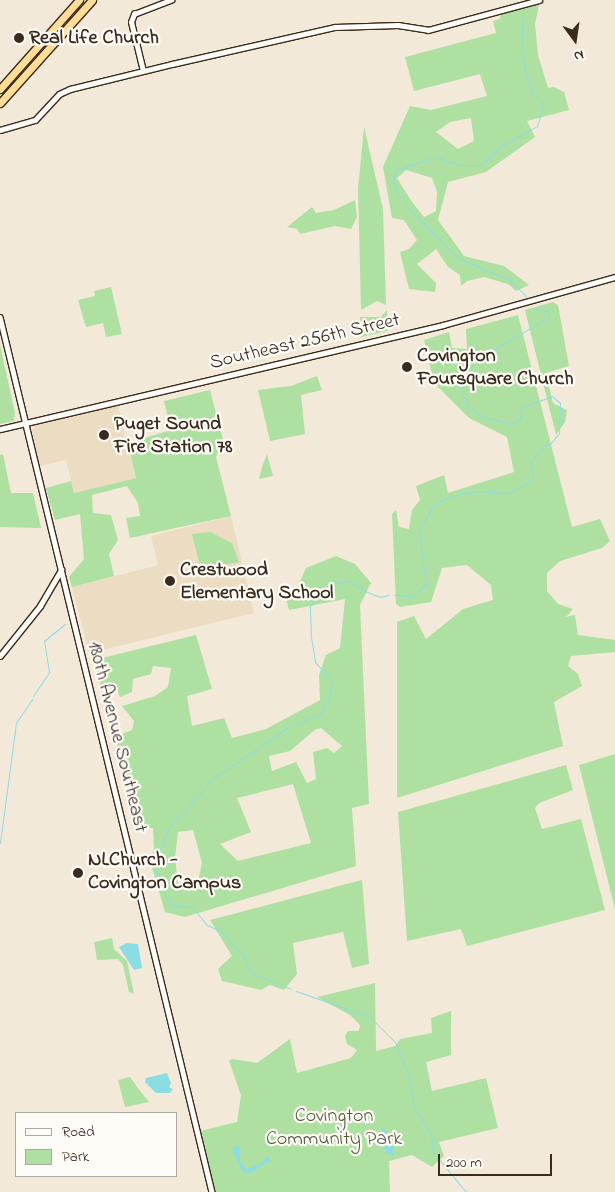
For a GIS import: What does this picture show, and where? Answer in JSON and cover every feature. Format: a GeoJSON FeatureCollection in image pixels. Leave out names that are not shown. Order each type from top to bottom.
{"type":"FeatureCollection","features":[{"type":"Feature","properties":{"kind":"highway"},"geometry":{"type":"LineString","coordinates":[[0,89],[79,0]]}},
{"type":"Feature","properties":{"kind":"highway"},"geometry":{"type":"LineString","coordinates":[[0,103],[92,0]]}},
{"type":"Feature","properties":{"kind":"main road","name":"Southeast 256th Street"},"geometry":{"type":"LineString","coordinates":[[0,429],[443,325],[615,277]]}},
{"type":"Feature","properties":{"kind":"street"},"geometry":{"type":"LineString","coordinates":[[143,71],[131,22],[134,14],[171,0]]}},
{"type":"Feature","properties":{"kind":"street"},"geometry":{"type":"LineString","coordinates":[[0,130],[35,120],[62,92],[143,71],[336,27],[398,25],[428,30],[539,0]]}},
{"type":"Feature","properties":{"kind":"street","name":"180th Avenue Southeast"},"geometry":{"type":"LineString","coordinates":[[0,317],[24,423],[212,1192]]}},
{"type":"Feature","properties":{"kind":"street"},"geometry":{"type":"LineString","coordinates":[[0,656],[50,592],[61,570]]}},
{"type":"Feature","properties":{"kind":"street"},"geometry":{"type":"LineString","coordinates":[[50,592],[64,584]]}},
{"type":"Feature","properties":{"kind":"shaded area"},"geometry":{"type":"Polygon","coordinates":[[[118,405],[136,478],[74,493],[66,460],[40,466],[32,431],[35,426],[118,405]]]}},
{"type":"Feature","properties":{"kind":"shaded area","name":"Crestwood Elementary School"},"geometry":{"type":"Polygon","coordinates":[[[231,516],[254,613],[89,653],[72,587],[158,565],[151,536],[231,516]]]}},
{"type":"Feature","properties":{"kind":"green space"},"geometry":{"type":"Polygon","coordinates":[[[539,4],[535,24],[538,55],[548,88],[554,87],[564,92],[569,110],[527,121],[535,137],[486,172],[448,182],[438,220],[464,256],[504,266],[529,285],[516,291],[508,284],[484,277],[467,281],[461,286],[460,275],[448,267],[436,249],[417,264],[436,283],[435,292],[409,289],[400,252],[409,249],[417,240],[404,220],[392,218],[383,167],[410,106],[431,110],[487,96],[480,74],[414,91],[405,57],[496,33],[493,21],[500,19],[501,14],[539,4]],[[471,118],[450,122],[436,132],[458,149],[474,141],[471,118]],[[406,170],[397,178],[412,202],[424,217],[436,211],[437,192],[432,178],[406,170]]]}},
{"type":"Feature","properties":{"kind":"green space"},"geometry":{"type":"Polygon","coordinates":[[[364,127],[383,209],[386,305],[377,301],[361,310],[358,189],[364,127]]]}},
{"type":"Feature","properties":{"kind":"green space"},"geometry":{"type":"Polygon","coordinates":[[[355,200],[357,217],[351,229],[335,226],[300,234],[297,229],[287,227],[312,207],[316,213],[334,210],[355,200]]]}},
{"type":"Feature","properties":{"kind":"green space"},"geometry":{"type":"Polygon","coordinates":[[[111,287],[122,334],[106,337],[103,323],[86,327],[78,300],[95,296],[94,291],[111,287]]]}},
{"type":"Feature","properties":{"kind":"green space"},"geometry":{"type":"Polygon","coordinates":[[[553,302],[558,305],[569,366],[546,373],[553,403],[567,410],[565,422],[556,435],[525,310],[553,302]]]}},
{"type":"Feature","properties":{"kind":"green space"},"geometry":{"type":"Polygon","coordinates":[[[387,310],[387,331],[361,337],[360,317],[381,317],[387,310]]]}},
{"type":"Feature","properties":{"kind":"green space"},"geometry":{"type":"Polygon","coordinates":[[[518,315],[572,527],[600,519],[610,541],[602,548],[560,561],[547,573],[547,591],[558,604],[573,609],[566,617],[575,615],[578,635],[615,640],[615,652],[571,656],[568,666],[578,674],[582,686],[554,702],[563,746],[397,798],[397,622],[414,616],[426,639],[463,609],[493,600],[491,585],[467,565],[442,568],[431,602],[400,607],[396,604],[392,514],[396,510],[399,527],[409,529],[412,510],[420,500],[416,486],[444,475],[448,493],[514,472],[507,437],[469,418],[434,383],[424,340],[449,332],[452,348],[467,349],[466,329],[518,315]]]}},
{"type":"Feature","properties":{"kind":"green space"},"geometry":{"type":"Polygon","coordinates":[[[0,345],[15,413],[14,421],[0,424],[0,345]]]}},
{"type":"Feature","properties":{"kind":"green space"},"geometry":{"type":"Polygon","coordinates":[[[317,376],[322,390],[301,395],[305,434],[270,441],[258,390],[291,386],[317,376]]]}},
{"type":"Feature","properties":{"kind":"green space"},"geometry":{"type":"Polygon","coordinates":[[[210,390],[223,440],[216,457],[231,516],[130,538],[126,518],[140,516],[138,503],[127,486],[92,495],[93,513],[111,515],[118,540],[109,554],[114,576],[72,587],[69,577],[84,559],[80,514],[55,520],[46,488],[71,481],[74,493],[136,478],[128,443],[171,430],[164,401],[210,390]]]}},
{"type":"Feature","properties":{"kind":"green space"},"geometry":{"type":"Polygon","coordinates":[[[3,454],[11,493],[33,493],[41,528],[0,527],[0,455],[3,454]]]}},
{"type":"Feature","properties":{"kind":"green space"},"geometry":{"type":"Polygon","coordinates":[[[267,454],[273,476],[259,479],[262,467],[267,454]]]}},
{"type":"Feature","properties":{"kind":"green space"},"geometry":{"type":"Polygon","coordinates":[[[210,532],[232,543],[239,562],[201,570],[192,534],[210,532]]]}},
{"type":"Feature","properties":{"kind":"green space"},"geometry":{"type":"Polygon","coordinates":[[[336,556],[355,564],[371,583],[360,605],[369,804],[352,808],[356,866],[185,917],[165,912],[149,857],[154,851],[153,828],[139,828],[115,737],[132,730],[134,721],[122,706],[155,696],[168,687],[171,668],[153,666],[151,674],[133,679],[132,692],[120,697],[116,687],[102,690],[94,660],[196,635],[212,689],[187,696],[192,726],[224,718],[232,738],[266,729],[320,700],[319,675],[326,655],[340,648],[345,599],[289,610],[286,599],[295,593],[306,568],[336,556]],[[321,728],[316,729],[290,751],[269,756],[272,771],[296,762],[307,783],[316,779],[313,752],[327,748],[334,753],[342,746],[321,728]],[[293,784],[237,798],[251,832],[220,844],[238,861],[311,843],[293,784]],[[193,830],[178,832],[175,858],[178,884],[198,881],[202,863],[193,830]]]}},
{"type":"Feature","properties":{"kind":"green space"},"geometry":{"type":"Polygon","coordinates":[[[615,754],[615,909],[579,765],[615,754]]]}},
{"type":"Feature","properties":{"kind":"green space"},"geometry":{"type":"Polygon","coordinates":[[[566,765],[573,790],[539,803],[535,808],[542,829],[581,819],[605,910],[467,946],[461,929],[407,941],[398,812],[566,765]]]}},
{"type":"Feature","properties":{"kind":"green space"},"geometry":{"type":"Polygon","coordinates":[[[362,880],[369,964],[352,968],[343,932],[293,943],[297,974],[284,990],[270,985],[261,990],[222,981],[218,969],[232,956],[210,920],[362,880]]]}},
{"type":"Feature","properties":{"kind":"green space"},"geometry":{"type":"Polygon","coordinates":[[[112,938],[114,949],[127,961],[134,994],[129,992],[123,965],[118,959],[97,960],[94,942],[112,938]]]}},
{"type":"Feature","properties":{"kind":"green space","name":"Covington Community Park"},"geometry":{"type":"Polygon","coordinates":[[[375,983],[376,1051],[395,1046],[400,1039],[432,1033],[431,1018],[451,1011],[451,1055],[426,1062],[432,1091],[486,1078],[498,1128],[439,1142],[444,1156],[432,1167],[412,1155],[389,1161],[390,1192],[215,1192],[200,1131],[237,1122],[241,1095],[229,1061],[232,1059],[257,1063],[290,1039],[297,1073],[351,1058],[357,1050],[347,1044],[345,1036],[348,1031],[359,1031],[360,1025],[350,1015],[317,997],[375,983]]]}},
{"type":"Feature","properties":{"kind":"green space"},"geometry":{"type":"Polygon","coordinates":[[[130,1077],[149,1102],[125,1107],[118,1080],[130,1077]]]}},
{"type":"Feature","properties":{"kind":"water"},"geometry":{"type":"Polygon","coordinates":[[[127,943],[138,944],[142,968],[134,970],[119,947],[127,943]]]}},
{"type":"Feature","properties":{"kind":"water"},"geometry":{"type":"Polygon","coordinates":[[[167,1073],[171,1083],[169,1087],[173,1089],[170,1093],[156,1093],[145,1082],[146,1078],[167,1073]]]}},
{"type":"Feature","properties":{"kind":"water"},"geometry":{"type":"Polygon","coordinates":[[[381,1128],[384,1128],[394,1148],[393,1156],[388,1154],[382,1145],[381,1128]]]}},
{"type":"Feature","properties":{"kind":"water"},"geometry":{"type":"Polygon","coordinates":[[[235,1145],[239,1146],[240,1161],[246,1169],[260,1164],[267,1156],[271,1160],[252,1172],[243,1173],[233,1152],[235,1145]]]}},
{"type":"Feature","properties":{"kind":"waterway"},"geometry":{"type":"LineString","coordinates":[[435,157],[460,165],[481,165],[498,148],[537,126],[544,105],[532,93],[521,53],[523,10]]}},
{"type":"Feature","properties":{"kind":"waterway"},"geometry":{"type":"LineString","coordinates":[[400,197],[392,182],[396,170],[430,158]]}},
{"type":"Feature","properties":{"kind":"waterway"},"geometry":{"type":"LineString","coordinates":[[403,202],[456,257],[510,280],[526,296]]}},
{"type":"Feature","properties":{"kind":"waterway"},"geometry":{"type":"LineString","coordinates":[[394,595],[413,596],[426,584],[419,531],[432,508],[441,500],[461,494],[478,491],[509,493],[529,482],[533,476],[530,463],[542,447],[550,444],[559,433],[560,403],[552,396],[521,408],[520,419],[510,424],[482,416],[467,405],[462,390],[467,371],[476,360],[549,317],[549,312],[538,308]]}},
{"type":"Feature","properties":{"kind":"waterway"},"geometry":{"type":"LineString","coordinates":[[291,726],[320,714],[328,701],[332,681],[315,662],[311,638],[310,606],[318,594],[332,584],[349,581],[365,591],[380,597],[389,595]]}},
{"type":"Feature","properties":{"kind":"waterway"},"geometry":{"type":"LineString","coordinates":[[33,696],[49,672],[44,641],[65,624]]}},
{"type":"Feature","properties":{"kind":"waterway"},"geometry":{"type":"LineString","coordinates":[[0,843],[16,723],[32,699]]}},
{"type":"Feature","properties":{"kind":"waterway"},"geometry":{"type":"LineString","coordinates":[[287,728],[214,778],[168,829],[158,856],[150,864],[165,883],[165,895],[172,906],[192,907],[207,925],[222,932],[243,955],[250,972],[291,989]]}},
{"type":"Feature","properties":{"kind":"waterway"},"geometry":{"type":"LineString","coordinates":[[296,991],[370,1017],[395,1042],[407,1072],[415,1109],[431,1134],[433,1152],[466,1192]]}},
{"type":"Feature","properties":{"kind":"place","name":"Real Life Church"},"geometry":{"type":"Point","coordinates":[19,38]}},
{"type":"Feature","properties":{"kind":"place","name":"Covington Foursquare Church"},"geometry":{"type":"Point","coordinates":[407,367]}},
{"type":"Feature","properties":{"kind":"place","name":"Puget Sound Fire Station 78"},"geometry":{"type":"Point","coordinates":[104,435]}},
{"type":"Feature","properties":{"kind":"place","name":"Crestwood Elementary School"},"geometry":{"type":"Point","coordinates":[170,581]}},
{"type":"Feature","properties":{"kind":"place","name":"NLChurch - Covington Campus"},"geometry":{"type":"Point","coordinates":[78,873]}}]}
